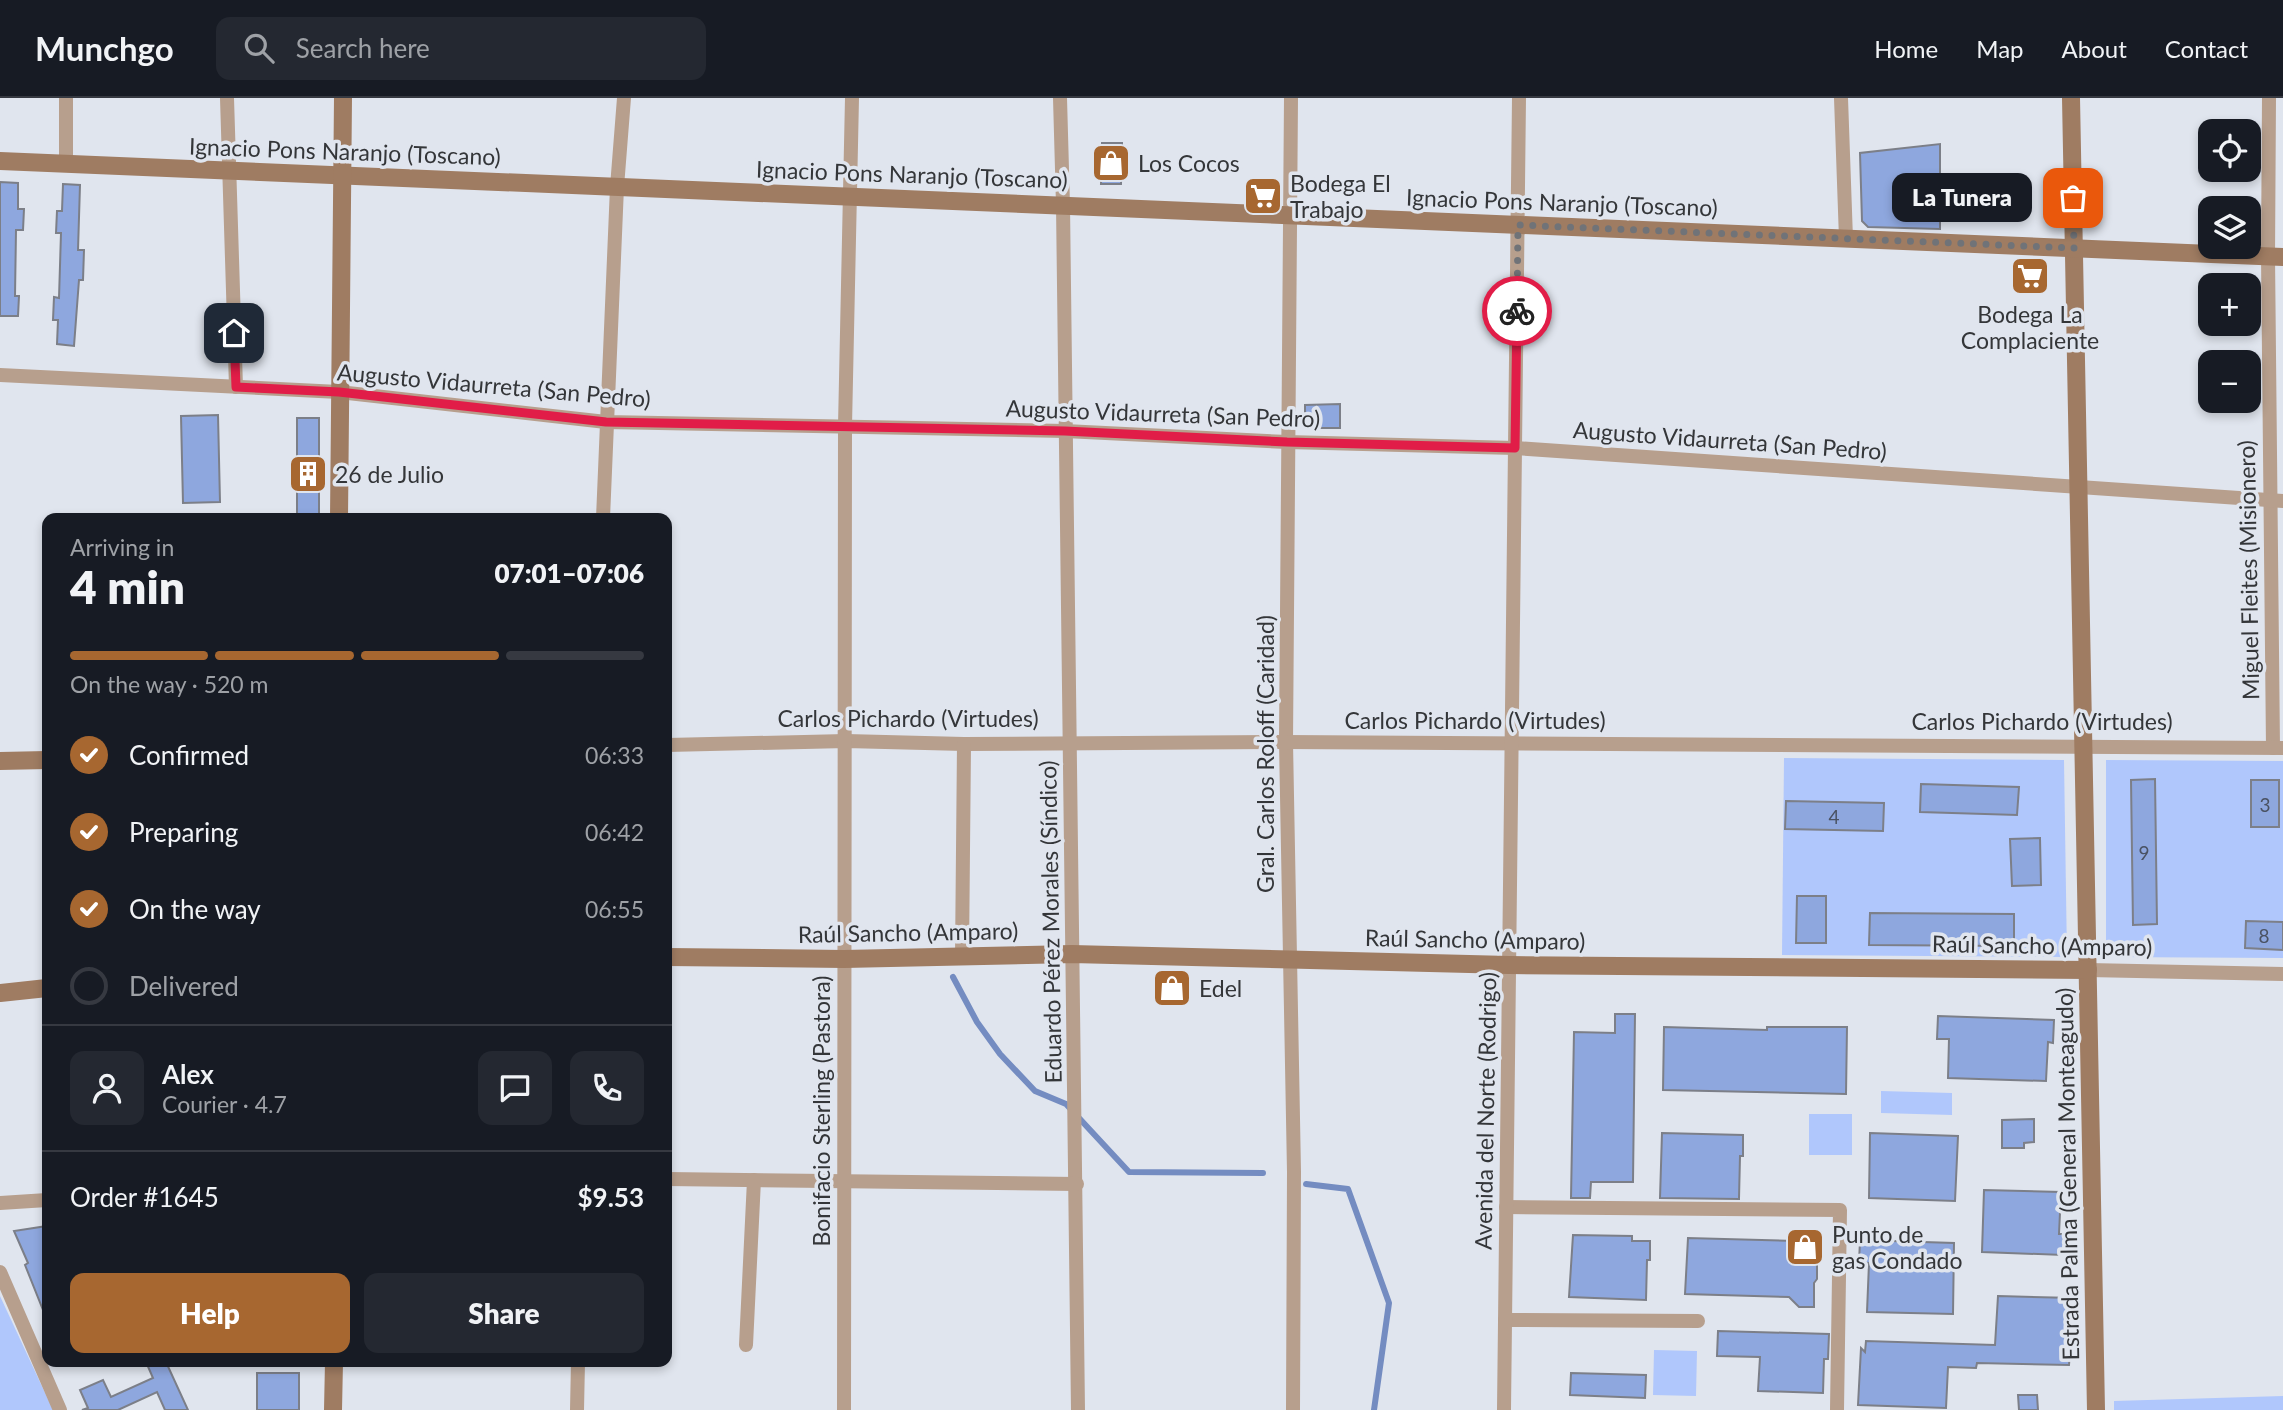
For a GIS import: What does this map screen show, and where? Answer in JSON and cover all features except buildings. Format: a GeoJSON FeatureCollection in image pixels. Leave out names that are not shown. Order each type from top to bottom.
{"type":"FeatureCollection","features":[{"type":"Feature","properties":{"kind":"street"},"geometry":{"type":"LineString","coordinates":[[66,98],[66,163]]}},
{"type":"Feature","properties":{"kind":"street"},"geometry":{"type":"LineString","coordinates":[[227,98],[236,387]]}},
{"type":"Feature","properties":{"kind":"street"},"geometry":{"type":"LineString","coordinates":[[339,513],[343,98]]}},
{"type":"Feature","properties":{"kind":"street"},"geometry":{"type":"LineString","coordinates":[[603,513],[617,187],[624,98]]}},
{"type":"Feature","properties":{"kind":"street","name":"Bonifacio Sterling (Pastora)"},"geometry":{"type":"LineString","coordinates":[[844,1410],[845,426],[852,98]]}},
{"type":"Feature","properties":{"kind":"street","name":"Eduardo Pérez Morales (Síndico)"},"geometry":{"type":"LineString","coordinates":[[1060,98],[1079,1410]]}},
{"type":"Feature","properties":{"kind":"street","name":"Gral. Carlos Roloff (Caridad)"},"geometry":{"type":"LineString","coordinates":[[1291,98],[1286,742],[1294,1172],[1293,1410]]}},
{"type":"Feature","properties":{"kind":"street","name":"Avenida del Norte (Rodrigo)"},"geometry":{"type":"LineString","coordinates":[[1504,1410],[1519,98]]}},
{"type":"Feature","properties":{"kind":"street"},"geometry":{"type":"LineString","coordinates":[[1841,98],[1846,239]]}},
{"type":"Feature","properties":{"kind":"street","name":"Estrada Palma (General Monteagudo)"},"geometry":{"type":"LineString","coordinates":[[2071,98],[2096,1410]]}},
{"type":"Feature","properties":{"kind":"street","name":"Miguel Fleites (Misionero)"},"geometry":{"type":"LineString","coordinates":[[2269,98],[2276,257],[2278,748]]}},
{"type":"Feature","properties":{"kind":"street","name":"Ignacio Pons Naranjo (Toscano)"},"geometry":{"type":"LineString","coordinates":[[0,160],[2276,257]]}},
{"type":"Feature","properties":{"kind":"street","name":"Augusto Vidaurreta (San Pedro)"},"geometry":{"type":"LineString","coordinates":[[0,375],[339,392],[606,422],[1065,431],[1287,442],[1515,448],[2276,501]]}},
{"type":"Feature","properties":{"kind":"street","name":"Carlos Pichardo (Virtudes)"},"geometry":{"type":"LineString","coordinates":[[672,745],[846,741],[964,744],[1286,742],[2278,748]]}},
{"type":"Feature","properties":{"kind":"street"},"geometry":{"type":"LineString","coordinates":[[962,956],[964,744]]}},
{"type":"Feature","properties":{"kind":"street"},"geometry":{"type":"LineString","coordinates":[[0,761],[42,760]]}},
{"type":"Feature","properties":{"kind":"street","name":"Raúl Sancho (Amparo)"},"geometry":{"type":"LineString","coordinates":[[672,957],[844,958],[1072,954],[1509,965],[2283,974]]}},
{"type":"Feature","properties":{"kind":"street"},"geometry":{"type":"LineString","coordinates":[[0,993],[42,989]]}},
{"type":"Feature","properties":{"kind":"street"},"geometry":{"type":"LineString","coordinates":[[672,1180],[1077,1184]]}},
{"type":"Feature","properties":{"kind":"street"},"geometry":{"type":"LineString","coordinates":[[746,1345],[754,1181]]}},
{"type":"Feature","properties":{"kind":"street"},"geometry":{"type":"LineString","coordinates":[[0,1203],[42,1200]]}},
{"type":"Feature","properties":{"kind":"street"},"geometry":{"type":"LineString","coordinates":[[1506,1207],[1840,1210],[1837,1410]]}},
{"type":"Feature","properties":{"kind":"street"},"geometry":{"type":"LineString","coordinates":[[0,1272],[60,1410]]}},
{"type":"Feature","properties":{"kind":"street"},"geometry":{"type":"LineString","coordinates":[[1505,1320],[1698,1321]]}},
{"type":"Feature","properties":{"kind":"street"},"geometry":{"type":"LineString","coordinates":[[333,1410],[334,1367]]}},
{"type":"Feature","properties":{"kind":"street"},"geometry":{"type":"LineString","coordinates":[[577,1410],[578,1367]]}},
{"type":"Feature","properties":{"kind":"shaded area"},"geometry":{"type":"Polygon","coordinates":[[[1784,758],[2064,760],[2067,957],[1782,955],[1784,758]]]}},
{"type":"Feature","properties":{"kind":"shaded area"},"geometry":{"type":"Polygon","coordinates":[[[2106,760],[2283,761],[2283,958],[2106,957],[2106,760]]]}},
{"type":"Feature","properties":{"kind":"shaded area"},"geometry":{"type":"Polygon","coordinates":[[[1881,1091],[1952,1093],[1952,1115],[1881,1113],[1881,1091]]]}},
{"type":"Feature","properties":{"kind":"shaded area"},"geometry":{"type":"Polygon","coordinates":[[[1809,1114],[1852,1114],[1852,1155],[1809,1155],[1809,1114]]]}},
{"type":"Feature","properties":{"kind":"shaded area"},"geometry":{"type":"Polygon","coordinates":[[[0,1296],[53,1410],[0,1410],[0,1296]]]}},
{"type":"Feature","properties":{"kind":"shaded area"},"geometry":{"type":"Polygon","coordinates":[[[1654,1350],[1697,1351],[1696,1396],[1653,1395],[1654,1350]]]}},
{"type":"Feature","properties":{"kind":"shaded area"},"geometry":{"type":"Polygon","coordinates":[[[2283,1396],[2283,1410],[2114,1410],[2114,1401],[2283,1396]]]}},
{"type":"Feature","properties":{"kind":"waterway"},"geometry":{"type":"LineString","coordinates":[[953,977],[977,1022],[1000,1054],[1035,1091],[1066,1104],[1129,1172],[1263,1173]]}},
{"type":"Feature","properties":{"kind":"waterway"},"geometry":{"type":"LineString","coordinates":[[1306,1184],[1348,1189],[1389,1303],[1374,1410]]}},
{"type":"Feature","properties":{"kind":"way so far"},"geometry":{"type":"LineString","coordinates":[[1517,311],[1518,225],[2074,248],[2073,198]]}},
{"type":"Feature","properties":{"kind":"place","name":"Los Cocos"},"geometry":{"type":"Point","coordinates":[1111,163]}},
{"type":"Feature","properties":{"kind":"place","name":"Bodega El Trabajo"},"geometry":{"type":"Point","coordinates":[1263,196]}},
{"type":"Feature","properties":{"kind":"place","name":"La Tunera"},"geometry":{"type":"Point","coordinates":[2073,198]}},
{"type":"Feature","properties":{"kind":"place","name":"Bodega La Complaciente"},"geometry":{"type":"Point","coordinates":[2030,276]}},
{"type":"Feature","properties":{"kind":"place","name":"26 de Julio"},"geometry":{"type":"Point","coordinates":[308,474]}},
{"type":"Feature","properties":{"kind":"place","name":"Edel"},"geometry":{"type":"Point","coordinates":[1172,988]}},
{"type":"Feature","properties":{"kind":"place","name":"Punto de gas Condado"},"geometry":{"type":"Point","coordinates":[1805,1247]}},
{"type":"Feature","properties":{"kind":"route"},"geometry":{"type":"LineString","coordinates":[[234,333],[236,387],[339,392],[606,422],[1065,431],[1287,442],[1515,448],[1517,311]]}}]}
